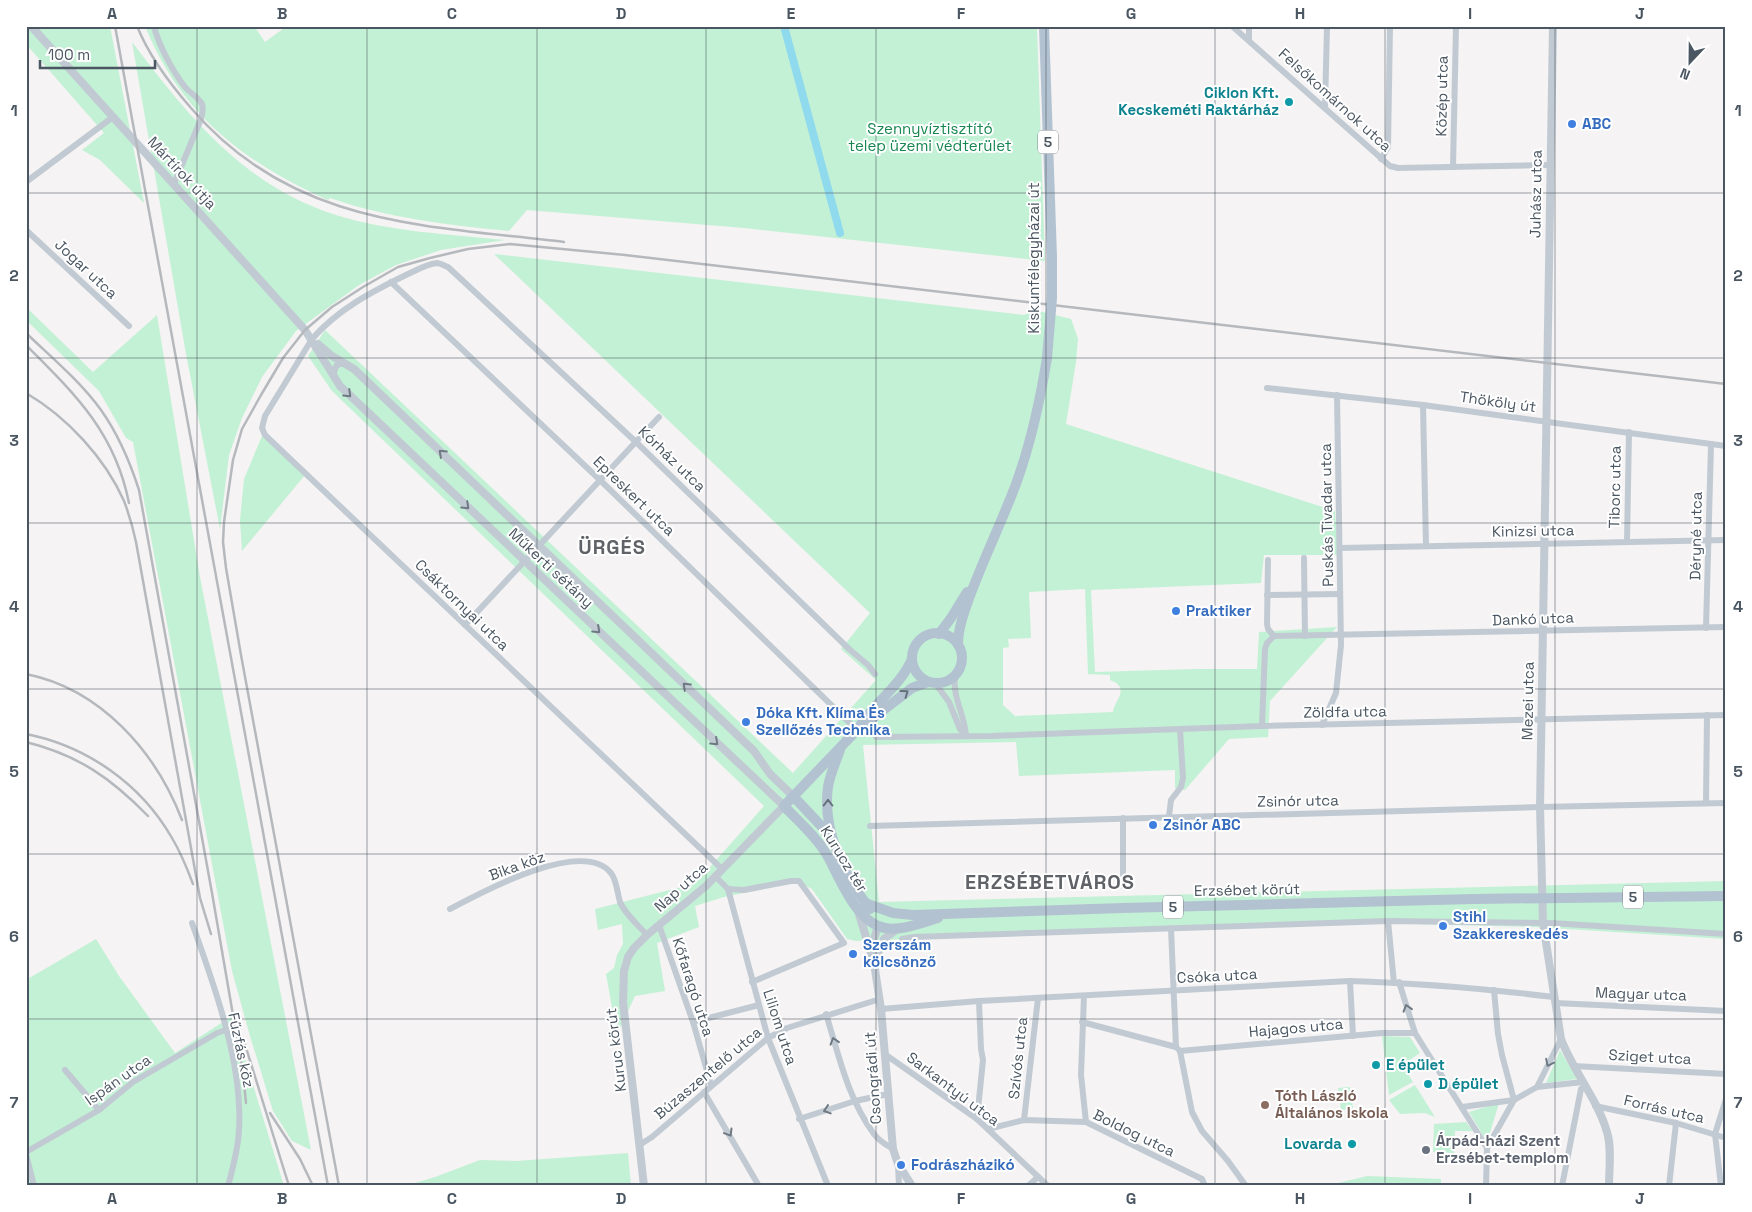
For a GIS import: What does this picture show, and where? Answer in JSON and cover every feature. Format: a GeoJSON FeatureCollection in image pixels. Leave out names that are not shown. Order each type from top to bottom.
{"type":"FeatureCollection","features":[{"type":"Feature","properties":{"kind":"main road","name":"Kiskunfélegyházai út"},"geometry":{"type":"LineString","coordinates":[[958,645],[959,630],[980,570],[1016,485],[1040,401],[1047,358],[1052,298],[1052,257],[1044,26]]}},
{"type":"Feature","properties":{"kind":"main road","name":"Kiskunfélegyházai út"},"geometry":{"type":"LineString","coordinates":[[939,634],[980,570]]}},
{"type":"Feature","properties":{"kind":"main road","name":"5"},"geometry":{"type":"LineString","coordinates":[[857,730],[865,715],[904,675],[919,641],[927,636],[939,634]]}},
{"type":"Feature","properties":{"kind":"main road"},"geometry":{"type":"LineString","coordinates":[[939,634],[950,637],[958,645]]}},
{"type":"Feature","properties":{"kind":"main road","name":"5"},"geometry":{"type":"LineString","coordinates":[[784,806],[857,730],[912,688],[946,682],[955,676],[960,670],[962,661],[958,645]]}},
{"type":"Feature","properties":{"kind":"main road"},"geometry":{"type":"LineString","coordinates":[[912,660],[917,673],[932,683]]}},
{"type":"Feature","properties":{"kind":"main road","name":"5"},"geometry":{"type":"LineString","coordinates":[[837,850],[829,822],[828,799],[831,777],[841,747]]}},
{"type":"Feature","properties":{"kind":"main road"},"geometry":{"type":"LineString","coordinates":[[793,796],[824,829],[837,850]]}},
{"type":"Feature","properties":{"kind":"main road","name":"Kurucz tér"},"geometry":{"type":"LineString","coordinates":[[784,806],[816,839],[861,906]]}},
{"type":"Feature","properties":{"kind":"main road","name":"Kurucz tér"},"geometry":{"type":"LineString","coordinates":[[837,850],[866,918],[878,926]]}},
{"type":"Feature","properties":{"kind":"main road","name":"5"},"geometry":{"type":"LineString","coordinates":[[1541,898],[1726,896]]}},
{"type":"Feature","properties":{"kind":"main road","name":"Erzsébet körút"},"geometry":{"type":"LineString","coordinates":[[861,906],[913,915],[1541,898]]}},
{"type":"Feature","properties":{"kind":"main road","name":"Erzsébet körút"},"geometry":{"type":"LineString","coordinates":[[878,926],[884,928],[899,927],[954,914]]}},
{"type":"Feature","properties":{"kind":"main road"},"geometry":{"type":"LineString","coordinates":[[878,926],[913,915]]}},
{"type":"Feature","properties":{"kind":"street","name":"Mártírok útja"},"geometry":{"type":"LineString","coordinates":[[30,26],[312,339]]}},
{"type":"Feature","properties":{"kind":"street"},"geometry":{"type":"LineString","coordinates":[[154,26],[156,36],[167,57],[185,87],[199,100],[203,111],[174,184]]}},
{"type":"Feature","properties":{"kind":"street","name":"Felsőkomárnok utca"},"geometry":{"type":"LineString","coordinates":[[1232,26],[1390,166],[1398,168],[1550,165]]}},
{"type":"Feature","properties":{"kind":"street"},"geometry":{"type":"LineString","coordinates":[[1249,26],[1249,40]]}},
{"type":"Feature","properties":{"kind":"street"},"geometry":{"type":"LineString","coordinates":[[1325,108],[1327,26]]}},
{"type":"Feature","properties":{"kind":"street"},"geometry":{"type":"LineString","coordinates":[[1381,159],[1388,147],[1390,26]]}},
{"type":"Feature","properties":{"kind":"street","name":"Közép utca"},"geometry":{"type":"LineString","coordinates":[[1453,167],[1456,26]]}},
{"type":"Feature","properties":{"kind":"street","name":"Juhász utca"},"geometry":{"type":"LineString","coordinates":[[1547,363],[1553,26]]}},
{"type":"Feature","properties":{"kind":"street"},"geometry":{"type":"LineString","coordinates":[[26,182],[113,116]]}},
{"type":"Feature","properties":{"kind":"street","name":"Jogar utca"},"geometry":{"type":"LineString","coordinates":[[26,230],[129,326]]}},
{"type":"Feature","properties":{"kind":"street","name":"Kórház utca"},"geometry":{"type":"LineString","coordinates":[[391,282],[424,267],[438,263],[448,267],[636,442],[848,649],[868,665],[874,674]]}},
{"type":"Feature","properties":{"kind":"street"},"geometry":{"type":"LineString","coordinates":[[312,339],[321,329],[353,303],[391,282]]}},
{"type":"Feature","properties":{"kind":"street","name":"Epreskert utca"},"geometry":{"type":"LineString","coordinates":[[391,282],[600,480],[857,730]]}},
{"type":"Feature","properties":{"kind":"street","name":"Műkerti sétány"},"geometry":{"type":"LineString","coordinates":[[312,339],[332,356],[354,369],[540,545],[754,750],[770,774],[793,796]]}},
{"type":"Feature","properties":{"kind":"street","name":"Műkerti sétány"},"geometry":{"type":"LineString","coordinates":[[312,339],[340,386],[784,806]]}},
{"type":"Feature","properties":{"kind":"street","name":"Csáktornyai utca"},"geometry":{"type":"LineString","coordinates":[[312,339],[265,416],[262,424],[263,431],[722,869]]}},
{"type":"Feature","properties":{"kind":"street","name":"Mezei utca"},"geometry":{"type":"LineString","coordinates":[[1547,363],[1540,807],[1541,898],[1543,923],[1561,1039],[1585,1084],[1607,1132],[1609,1143],[1609,1186]]}},
{"type":"Feature","properties":{"kind":"street"},"geometry":{"type":"LineString","coordinates":[[333,376],[336,366],[346,364]]}},
{"type":"Feature","properties":{"kind":"street","name":"Thököly út"},"geometry":{"type":"LineString","coordinates":[[1267,388],[1423,405],[1726,446]]}},
{"type":"Feature","properties":{"kind":"street","name":"Puskás Tivadar utca"},"geometry":{"type":"LineString","coordinates":[[1322,725],[1336,693],[1341,645],[1337,395]]}},
{"type":"Feature","properties":{"kind":"street"},"geometry":{"type":"LineString","coordinates":[[1423,405],[1426,546]]}},
{"type":"Feature","properties":{"kind":"street"},"geometry":{"type":"LineString","coordinates":[[465,625],[659,417]]}},
{"type":"Feature","properties":{"kind":"street","name":"Tiborc utca"},"geometry":{"type":"LineString","coordinates":[[1627,542],[1629,432]]}},
{"type":"Feature","properties":{"kind":"street","name":"Déryné utca"},"geometry":{"type":"LineString","coordinates":[[1706,628],[1711,444]]}},
{"type":"Feature","properties":{"kind":"street","name":"Kinizsi utca"},"geometry":{"type":"LineString","coordinates":[[1340,548],[1726,540]]}},
{"type":"Feature","properties":{"kind":"street"},"geometry":{"type":"LineString","coordinates":[[1304,558],[1305,636]]}},
{"type":"Feature","properties":{"kind":"street"},"geometry":{"type":"LineString","coordinates":[[1262,726],[1265,649],[1267,643],[1274,636],[1266,624],[1268,560]]}},
{"type":"Feature","properties":{"kind":"street"},"geometry":{"type":"LineString","coordinates":[[1267,595],[1340,594]]}},
{"type":"Feature","properties":{"kind":"street","name":"Dankó utca"},"geometry":{"type":"LineString","coordinates":[[1274,636],[1726,627]]}},
{"type":"Feature","properties":{"kind":"street"},"geometry":{"type":"LineString","coordinates":[[955,676],[955,693],[966,729],[966,736]]}},
{"type":"Feature","properties":{"kind":"street"},"geometry":{"type":"LineString","coordinates":[[932,683],[944,694],[960,728],[966,736]]}},
{"type":"Feature","properties":{"kind":"street","name":"Zöldfa utca"},"geometry":{"type":"LineString","coordinates":[[876,737],[1726,714]]}},
{"type":"Feature","properties":{"kind":"street"},"geometry":{"type":"LineString","coordinates":[[1706,803],[1707,715]]}},
{"type":"Feature","properties":{"kind":"street"},"geometry":{"type":"LineString","coordinates":[[1169,816],[1170,800],[1181,787],[1183,778],[1180,729]]}},
{"type":"Feature","properties":{"kind":"street","name":"Zsinór utca"},"geometry":{"type":"LineString","coordinates":[[870,826],[1169,816],[1726,803]]}},
{"type":"Feature","properties":{"kind":"street"},"geometry":{"type":"LineString","coordinates":[[722,869],[784,806]]}},
{"type":"Feature","properties":{"kind":"street"},"geometry":{"type":"LineString","coordinates":[[1123,818],[1123,886]]}},
{"type":"Feature","properties":{"kind":"street","name":"Bika köz"},"geometry":{"type":"LineString","coordinates":[[450,909],[490,888],[527,872],[562,864],[588,863],[598,865],[610,872],[615,880],[623,907],[647,935]]}},
{"type":"Feature","properties":{"kind":"street","name":"Nap utca"},"geometry":{"type":"LineString","coordinates":[[659,924],[706,886],[722,869]]}},
{"type":"Feature","properties":{"kind":"street"},"geometry":{"type":"LineString","coordinates":[[715,876],[728,889],[744,890],[791,880],[800,881],[844,943],[752,982]]}},
{"type":"Feature","properties":{"kind":"street","name":"Liliom utca"},"geometry":{"type":"LineString","coordinates":[[728,889],[768,1038],[799,1120],[828,1186]]}},
{"type":"Feature","properties":{"kind":"street","name":"Csongrádi út"},"geometry":{"type":"LineString","coordinates":[[861,906],[882,1009],[893,1149],[898,1164],[911,1186]]}},
{"type":"Feature","properties":{"kind":"street"},"geometry":{"type":"LineString","coordinates":[[1388,921],[1397,983],[1415,1033],[1487,1148]]}},
{"type":"Feature","properties":{"kind":"street"},"geometry":{"type":"LineString","coordinates":[[902,939],[914,936],[1388,921],[1543,923],[1726,934]]}},
{"type":"Feature","properties":{"kind":"street","name":"Fűzfás köz"},"geometry":{"type":"LineString","coordinates":[[192,923],[226,1030],[237,1080],[240,1112],[238,1143],[228,1186]]}},
{"type":"Feature","properties":{"kind":"street","name":"Kuruc körút"},"geometry":{"type":"LineString","coordinates":[[644,1186],[641,1144],[626,1033],[623,978],[628,957],[659,924]]}},
{"type":"Feature","properties":{"kind":"street","name":"Kőfaragó utca"},"geometry":{"type":"LineString","coordinates":[[659,924],[693,1022],[711,1086]]}},
{"type":"Feature","properties":{"kind":"street","name":"Csongrádi út"},"geometry":{"type":"LineString","coordinates":[[874,963],[874,939],[878,926]]}},
{"type":"Feature","properties":{"kind":"street"},"geometry":{"type":"LineString","coordinates":[[874,963],[884,939],[899,927]]}},
{"type":"Feature","properties":{"kind":"street"},"geometry":{"type":"LineString","coordinates":[[1171,928],[1178,1049],[1192,1112],[1202,1131],[1228,1161],[1246,1186]]}},
{"type":"Feature","properties":{"kind":"street"},"geometry":{"type":"LineString","coordinates":[[1350,981],[1353,1036]]}},
{"type":"Feature","properties":{"kind":"street","name":"Csóka utca"},"geometry":{"type":"LineString","coordinates":[[882,1009],[980,1001],[1350,981],[1494,990],[1554,1000]]}},
{"type":"Feature","properties":{"kind":"street"},"geometry":{"type":"LineString","coordinates":[[1486,1186],[1487,1148],[1514,1100],[1498,1034],[1494,990]]}},
{"type":"Feature","properties":{"kind":"street"},"geometry":{"type":"LineString","coordinates":[[1084,996],[1081,1076],[1086,1122]]}},
{"type":"Feature","properties":{"kind":"street","name":"Szívós utca"},"geometry":{"type":"LineString","coordinates":[[1024,1120],[1038,998]]}},
{"type":"Feature","properties":{"kind":"street","name":"Búzaszentelő utca"},"geometry":{"type":"LineString","coordinates":[[641,1144],[652,1137],[768,1038],[787,1028],[826,1014],[880,999]]}},
{"type":"Feature","properties":{"kind":"street","name":"Magyar utca"},"geometry":{"type":"LineString","coordinates":[[1554,1000],[1726,1011]]}},
{"type":"Feature","properties":{"kind":"street"},"geometry":{"type":"LineString","coordinates":[[977,1119],[983,1060],[980,1044],[980,1001]]}},
{"type":"Feature","properties":{"kind":"street"},"geometry":{"type":"LineString","coordinates":[[693,1022],[759,1005]]}},
{"type":"Feature","properties":{"kind":"street"},"geometry":{"type":"LineString","coordinates":[[826,1014],[848,1085],[855,1101],[875,1136],[893,1149]]}},
{"type":"Feature","properties":{"kind":"street","name":"Hajagos utca"},"geometry":{"type":"LineString","coordinates":[[1082,1022],[1178,1049],[1382,1033],[1415,1033]]}},
{"type":"Feature","properties":{"kind":"street","name":"Ispán utca"},"geometry":{"type":"LineString","coordinates":[[26,1153],[99,1110],[133,1082],[217,1033],[226,1030]]}},
{"type":"Feature","properties":{"kind":"street"},"geometry":{"type":"LineString","coordinates":[[1537,1087],[1561,1039]]}},
{"type":"Feature","properties":{"kind":"street","name":"Sarkantyú utca"},"geometry":{"type":"LineString","coordinates":[[886,1055],[977,1119],[1048,1186]]}},
{"type":"Feature","properties":{"kind":"street","name":"Sziget utca"},"geometry":{"type":"LineString","coordinates":[[1574,1066],[1726,1074]]}},
{"type":"Feature","properties":{"kind":"street"},"geometry":{"type":"LineString","coordinates":[[65,1070],[99,1110]]}},
{"type":"Feature","properties":{"kind":"street"},"geometry":{"type":"LineString","coordinates":[[1462,1107],[1514,1100],[1537,1087],[1585,1084]]}},
{"type":"Feature","properties":{"kind":"street"},"geometry":{"type":"LineString","coordinates":[[1562,1186],[1578,1099],[1585,1084]]}},
{"type":"Feature","properties":{"kind":"street"},"geometry":{"type":"LineString","coordinates":[[704,1092],[759,1186]]}},
{"type":"Feature","properties":{"kind":"street"},"geometry":{"type":"LineString","coordinates":[[799,1120],[855,1101],[888,1094]]}},
{"type":"Feature","properties":{"kind":"street"},"geometry":{"type":"LineString","coordinates":[[1721,1186],[1715,1134],[1726,1100]]}},
{"type":"Feature","properties":{"kind":"street","name":"Forrás utca"},"geometry":{"type":"LineString","coordinates":[[1595,1106],[1676,1123],[1726,1138]]}},
{"type":"Feature","properties":{"kind":"street","name":"Boldog utca"},"geometry":{"type":"LineString","coordinates":[[988,1129],[1024,1120],[1086,1122],[1202,1180],[1205,1186]]}},
{"type":"Feature","properties":{"kind":"street"},"geometry":{"type":"LineString","coordinates":[[1669,1186],[1676,1123]]}},
{"type":"Feature","properties":{"kind":"street"},"geometry":{"type":"LineString","coordinates":[[26,1153],[34,1186]]}},
{"type":"Feature","properties":{"kind":"street"},"geometry":{"type":"LineString","coordinates":[[898,1164],[899,1186]]}},
{"type":"Feature","properties":{"kind":"street"},"geometry":{"type":"LineString","coordinates":[[1028,1186],[1038,1177]]}},
{"type":"Feature","properties":{"kind":"green space"},"geometry":{"type":"Polygon","coordinates":[[[35,26],[110,26],[144,203],[100,160],[82,150],[104,133],[26,44],[26,33],[35,26]]]}},
{"type":"Feature","properties":{"kind":"green space","name":"Szennyvíztisztító telep üzemi védterület"},"geometry":{"type":"Polygon","coordinates":[[[145,26],[254,26],[265,42],[287,26],[1037,26],[1045,261],[744,228],[527,210],[509,231],[418,220],[374,211],[330,198],[328,200],[269,169],[242,152],[218,132],[196,110],[177,85],[159,57],[145,26]]]}},
{"type":"Feature","properties":{"kind":"green space"},"geometry":{"type":"Polygon","coordinates":[[[132,42],[197,122],[220,145],[273,186],[303,202],[356,221],[398,229],[505,240],[441,250],[396,265],[359,285],[296,331],[262,377],[242,418],[229,455],[220,529],[186,354],[132,42]]]}},
{"type":"Feature","properties":{"kind":"green space"},"geometry":{"type":"Polygon","coordinates":[[[494,254],[1024,315],[1035,310],[1071,319],[1078,339],[1066,424],[1335,511],[1338,555],[1264,555],[1261,583],[1091,590],[1095,672],[1257,669],[1259,632],[1337,627],[1270,701],[1268,737],[1229,739],[1185,790],[1175,788],[1175,770],[1019,776],[1016,742],[863,745],[879,902],[1726,881],[1726,939],[1535,927],[1323,924],[856,941],[847,939],[812,889],[798,882],[724,897],[695,906],[699,927],[657,943],[665,991],[635,996],[617,1035],[606,974],[614,968],[617,955],[623,944],[622,924],[598,930],[595,909],[693,884],[764,806],[332,391],[308,356],[325,330],[793,773],[876,680],[841,649],[870,613],[494,254]],[[1085,589],[1029,592],[1031,638],[1008,639],[1009,647],[1003,648],[1003,705],[1015,716],[1113,712],[1120,695],[1120,687],[1110,680],[1110,675],[1088,674],[1085,589]]]}},
{"type":"Feature","properties":{"kind":"green space"},"geometry":{"type":"Polygon","coordinates":[[[26,307],[93,372],[157,315],[200,577],[311,1150],[292,1141],[273,1111],[232,971],[133,442],[126,438],[99,391],[26,320],[26,307]]]}},
{"type":"Feature","properties":{"kind":"green space"},"geometry":{"type":"Polygon","coordinates":[[[264,431],[305,475],[242,551],[240,520],[244,479],[264,431]]]}},
{"type":"Feature","properties":{"kind":"green space"},"geometry":{"type":"Polygon","coordinates":[[[96,939],[119,976],[175,1053],[232,1016],[284,1186],[26,1186],[26,980],[96,939]]]}},
{"type":"Feature","properties":{"kind":"green space"},"geometry":{"type":"Polygon","coordinates":[[[1382,1036],[1410,1037],[1420,1053],[1402,1065],[1413,1082],[1389,1095],[1382,1036]]]}},
{"type":"Feature","properties":{"kind":"green space"},"geometry":{"type":"Polygon","coordinates":[[[1560,1050],[1577,1079],[1546,1083],[1560,1050]]]}},
{"type":"Feature","properties":{"kind":"green space"},"geometry":{"type":"Polygon","coordinates":[[[1415,1085],[1435,1117],[1425,1113],[1400,1114],[1389,1100],[1415,1085]]]}},
{"type":"Feature","properties":{"kind":"green space"},"geometry":{"type":"Polygon","coordinates":[[[1350,1087],[1353,1109],[1341,1110],[1338,1088],[1350,1087]]]}},
{"type":"Feature","properties":{"kind":"green space"},"geometry":{"type":"Polygon","coordinates":[[[1499,1103],[1489,1136],[1484,1137],[1469,1112],[1499,1103]]]}},
{"type":"Feature","properties":{"kind":"green space"},"geometry":{"type":"Polygon","coordinates":[[[1466,1122],[1473,1131],[1455,1131],[1454,1153],[1433,1152],[1434,1124],[1466,1122]]]}},
{"type":"Feature","properties":{"kind":"green space"},"geometry":{"type":"Polygon","coordinates":[[[628,1153],[631,1186],[405,1186],[480,1160],[516,1161],[628,1153]]]}},
{"type":"Feature","properties":{"kind":"green space"},"geometry":{"type":"Polygon","coordinates":[[[1367,1176],[1441,1179],[1441,1183],[1476,1186],[1326,1186],[1367,1176]]]}},
{"type":"Feature","properties":{"kind":"waterway"},"geometry":{"type":"LineString","coordinates":[[784,26],[840,233]]}},
{"type":"Feature","properties":{"kind":"railway"},"geometry":{"type":"LineString","coordinates":[[115,26],[328,1186]]}},
{"type":"Feature","properties":{"kind":"railway"},"geometry":{"type":"LineString","coordinates":[[137,26],[161,69],[191,108],[230,147],[272,176],[316,198],[362,213],[411,223],[564,242]]}},
{"type":"Feature","properties":{"kind":"railway"},"geometry":{"type":"LineString","coordinates":[[339,1186],[241,655],[223,542],[233,460],[242,429],[283,358],[305,330],[332,307],[363,287],[398,267],[468,249],[510,244],[625,255],[1726,384]]}},
{"type":"Feature","properties":{"kind":"railway"},"geometry":{"type":"LineString","coordinates":[[26,333],[75,379],[101,410],[123,448],[139,490],[212,893],[243,1073],[246,1103]]}},
{"type":"Feature","properties":{"kind":"railway"},"geometry":{"type":"LineString","coordinates":[[26,345],[61,380],[91,416],[114,455],[123,478],[129,503]]}},
{"type":"Feature","properties":{"kind":"railway"},"geometry":{"type":"LineString","coordinates":[[26,393],[56,414],[83,440],[106,469],[128,511],[136,542],[200,898],[211,934]]}},
{"type":"Feature","properties":{"kind":"railway"},"geometry":{"type":"LineString","coordinates":[[26,674],[53,682],[78,694],[101,709],[122,727],[141,748],[157,771],[171,795],[182,820]]}},
{"type":"Feature","properties":{"kind":"railway"},"geometry":{"type":"LineString","coordinates":[[26,734],[49,740],[91,758],[110,770],[128,785],[145,801],[172,838],[193,884]]}},
{"type":"Feature","properties":{"kind":"railway"},"geometry":{"type":"LineString","coordinates":[[26,742],[62,754],[93,770],[121,790],[148,816]]}},
{"type":"Feature","properties":{"kind":"railway"},"geometry":{"type":"LineString","coordinates":[[243,1038],[289,1186]]}},
{"type":"Feature","properties":{"kind":"railway"},"geometry":{"type":"LineString","coordinates":[[270,1113],[300,1159],[313,1186]]}},
{"type":"Feature","properties":{"kind":"place","name":"Ciklon Kft. Kecskeméti Raktárház"},"geometry":{"type":"Point","coordinates":[1289,102]}},
{"type":"Feature","properties":{"kind":"place","name":"ABC"},"geometry":{"type":"Point","coordinates":[1572,124]}},
{"type":"Feature","properties":{"kind":"place","name":"Praktiker"},"geometry":{"type":"Point","coordinates":[1176,611]}},
{"type":"Feature","properties":{"kind":"place","name":"Dóka Kft. Klíma És Szellőzés Technika"},"geometry":{"type":"Point","coordinates":[746,722]}},
{"type":"Feature","properties":{"kind":"place","name":"Zsinór ABC"},"geometry":{"type":"Point","coordinates":[1153,825]}},
{"type":"Feature","properties":{"kind":"place","name":"Stihl Szakkereskedés"},"geometry":{"type":"Point","coordinates":[1443,926]}},
{"type":"Feature","properties":{"kind":"place","name":"Szerszám kölcsönző"},"geometry":{"type":"Point","coordinates":[853,954]}},
{"type":"Feature","properties":{"kind":"place","name":"E épület"},"geometry":{"type":"Point","coordinates":[1376,1065]}},
{"type":"Feature","properties":{"kind":"place","name":"D épület"},"geometry":{"type":"Point","coordinates":[1428,1084]}},
{"type":"Feature","properties":{"kind":"place","name":"Tóth László Általános Iskola"},"geometry":{"type":"Point","coordinates":[1265,1105]}},
{"type":"Feature","properties":{"kind":"place","name":"Lovarda"},"geometry":{"type":"Point","coordinates":[1352,1144]}},
{"type":"Feature","properties":{"kind":"place","name":"Árpád-házi Szent Erzsébet-templom"},"geometry":{"type":"Point","coordinates":[1426,1150]}},
{"type":"Feature","properties":{"kind":"place","name":"Fodrászházikó"},"geometry":{"type":"Point","coordinates":[901,1165]}},
{"type":"Feature","properties":{"kind":"district","name":"ÜRGÉS"},"geometry":{"type":"Point","coordinates":[612,547]}},
{"type":"Feature","properties":{"kind":"district","name":"ERZSÉBETVÁROS"},"geometry":{"type":"Point","coordinates":[1050,882]}}]}
